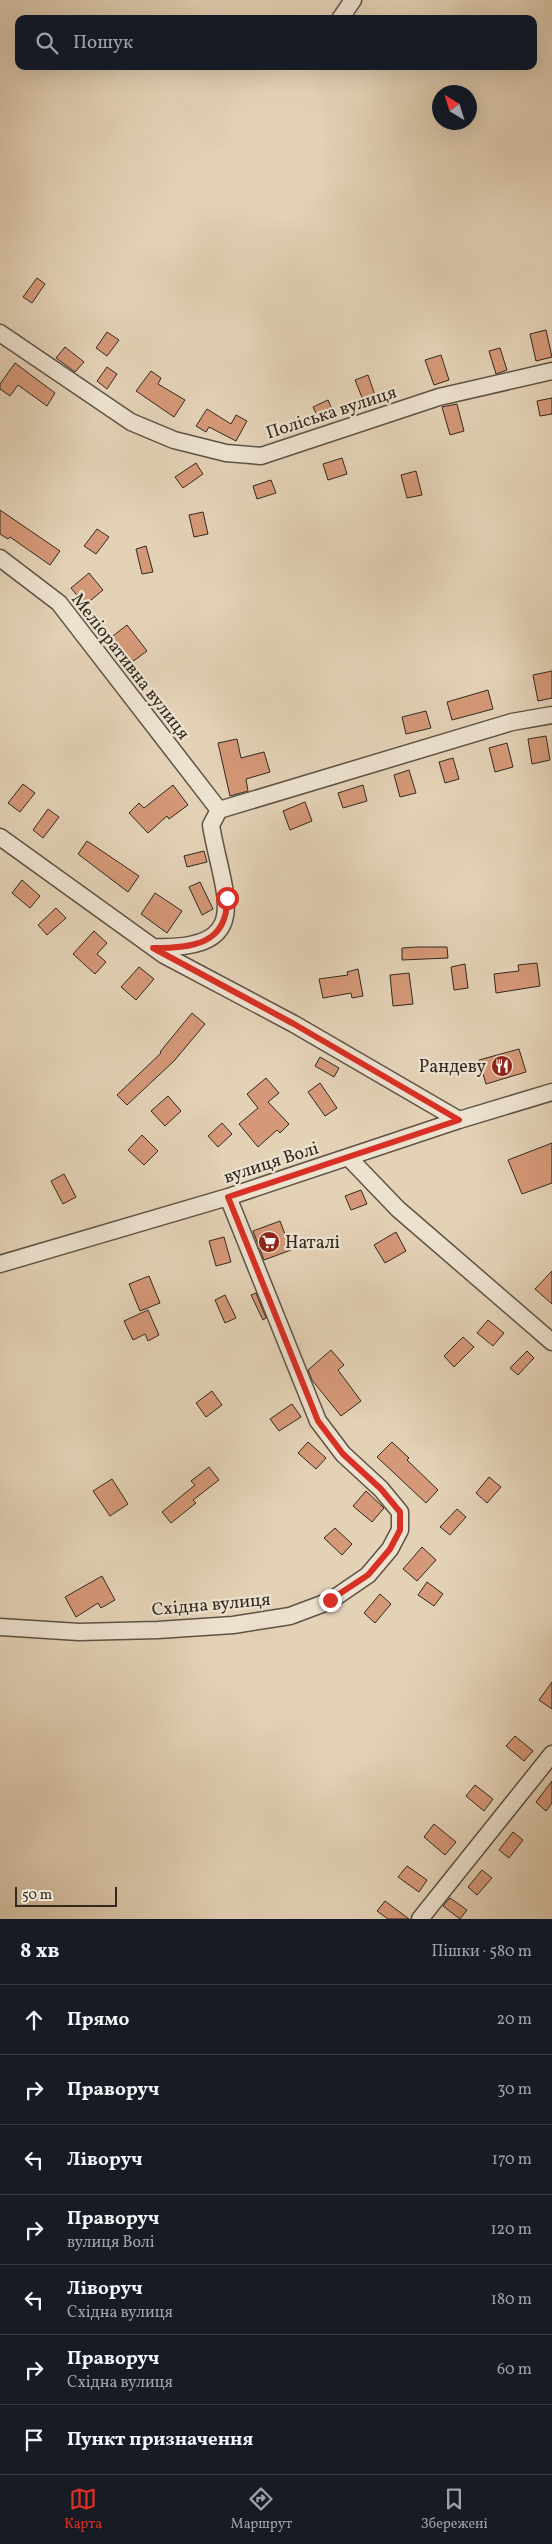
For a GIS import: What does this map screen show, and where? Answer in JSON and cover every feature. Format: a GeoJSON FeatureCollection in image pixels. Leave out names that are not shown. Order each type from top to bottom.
{"type":"FeatureCollection","features":[{"type":"Feature","properties":{"kind":"street"},"geometry":{"type":"LineString","coordinates":[[343,15],[353,0]]}},
{"type":"Feature","properties":{"kind":"street","name":"Поліська вулиця"},"geometry":{"type":"LineString","coordinates":[[0,333],[131,422],[174,440],[226,453],[261,456],[439,398],[552,371]]}},
{"type":"Feature","properties":{"kind":"street","name":"Меліоративна вулиця"},"geometry":{"type":"LineString","coordinates":[[0,558],[59,603],[219,810]]}},
{"type":"Feature","properties":{"kind":"street"},"geometry":{"type":"LineString","coordinates":[[153,948],[177,948],[196,945],[219,930],[227,915],[227,898],[211,825],[219,810],[512,722],[552,715]]}},
{"type":"Feature","properties":{"kind":"street"},"geometry":{"type":"LineString","coordinates":[[0,837],[153,948],[294,1024],[459,1120]]}},
{"type":"Feature","properties":{"kind":"street","name":"вулиця Волі"},"geometry":{"type":"LineString","coordinates":[[0,1264],[228,1197],[459,1120],[552,1092]]}},
{"type":"Feature","properties":{"kind":"street"},"geometry":{"type":"LineString","coordinates":[[349,1158],[398,1209],[552,1342]]}},
{"type":"Feature","properties":{"kind":"street","name":"Східна вулиця"},"geometry":{"type":"LineString","coordinates":[[0,1626],[79,1632],[158,1630],[233,1625],[290,1616],[330,1600],[368,1575],[390,1549],[400,1530],[400,1512],[381,1489],[343,1454],[318,1421],[228,1197]]}},
{"type":"Feature","properties":{"kind":"street"},"geometry":{"type":"LineString","coordinates":[[420,1919],[552,1754]]}},
{"type":"Feature","properties":{"kind":"building"},"geometry":{"type":"Polygon","coordinates":[[[37,278],[45,284],[32,303],[23,297],[37,278]]]}},
{"type":"Feature","properties":{"kind":"building"},"geometry":{"type":"Polygon","coordinates":[[[546,330],[552,357],[536,361],[530,334],[546,330]]]}},
{"type":"Feature","properties":{"kind":"building"},"geometry":{"type":"Polygon","coordinates":[[[107,332],[119,340],[107,356],[96,348],[107,332]]]}},
{"type":"Feature","properties":{"kind":"building"},"geometry":{"type":"Polygon","coordinates":[[[65,347],[84,362],[75,372],[56,358],[65,347]]]}},
{"type":"Feature","properties":{"kind":"building"},"geometry":{"type":"Polygon","coordinates":[[[500,348],[507,370],[496,374],[489,351],[500,348]]]}},
{"type":"Feature","properties":{"kind":"building"},"geometry":{"type":"Polygon","coordinates":[[[441,355],[449,380],[434,385],[425,360],[441,355]]]}},
{"type":"Feature","properties":{"kind":"building"},"geometry":{"type":"Polygon","coordinates":[[[15,363],[55,393],[47,406],[18,385],[10,396],[0,389],[0,384],[15,363]]]}},
{"type":"Feature","properties":{"kind":"building"},"geometry":{"type":"Polygon","coordinates":[[[107,367],[117,374],[107,389],[97,381],[107,367]]]}},
{"type":"Feature","properties":{"kind":"building"},"geometry":{"type":"Polygon","coordinates":[[[151,371],[161,378],[158,384],[185,400],[174,417],[136,391],[151,371]]]}},
{"type":"Feature","properties":{"kind":"building"},"geometry":{"type":"Polygon","coordinates":[[[368,375],[377,401],[365,405],[355,380],[368,375]]]}},
{"type":"Feature","properties":{"kind":"building"},"geometry":{"type":"Polygon","coordinates":[[[552,398],[552,414],[540,416],[537,401],[552,398]]]}},
{"type":"Feature","properties":{"kind":"building"},"geometry":{"type":"Polygon","coordinates":[[[328,400],[335,416],[321,423],[313,407],[328,400]]]}},
{"type":"Feature","properties":{"kind":"building"},"geometry":{"type":"Polygon","coordinates":[[[457,404],[464,431],[450,435],[442,407],[457,404]]]}},
{"type":"Feature","properties":{"kind":"building"},"geometry":{"type":"Polygon","coordinates":[[[207,409],[231,424],[236,415],[247,421],[236,441],[209,427],[206,432],[196,426],[207,409]]]}},
{"type":"Feature","properties":{"kind":"building"},"geometry":{"type":"Polygon","coordinates":[[[342,458],[347,474],[328,480],[323,464],[342,458]]]}},
{"type":"Feature","properties":{"kind":"building"},"geometry":{"type":"Polygon","coordinates":[[[196,463],[203,474],[183,488],[175,477],[196,463]]]}},
{"type":"Feature","properties":{"kind":"building"},"geometry":{"type":"Polygon","coordinates":[[[416,471],[422,495],[407,498],[401,475],[416,471]]]}},
{"type":"Feature","properties":{"kind":"building"},"geometry":{"type":"Polygon","coordinates":[[[271,480],[276,493],[257,499],[253,486],[271,480]]]}},
{"type":"Feature","properties":{"kind":"building"},"geometry":{"type":"Polygon","coordinates":[[[0,510],[60,551],[50,565],[10,537],[8,539],[0,534],[0,510]]]}},
{"type":"Feature","properties":{"kind":"building"},"geometry":{"type":"Polygon","coordinates":[[[203,512],[208,534],[194,537],[189,515],[203,512]]]}},
{"type":"Feature","properties":{"kind":"building"},"geometry":{"type":"Polygon","coordinates":[[[97,529],[109,537],[96,554],[84,546],[97,529]]]}},
{"type":"Feature","properties":{"kind":"building"},"geometry":{"type":"Polygon","coordinates":[[[146,546],[153,572],[142,574],[136,549],[146,546]]]}},
{"type":"Feature","properties":{"kind":"building"},"geometry":{"type":"Polygon","coordinates":[[[89,573],[103,590],[85,605],[71,588],[89,573]]]}},
{"type":"Feature","properties":{"kind":"building"},"geometry":{"type":"Polygon","coordinates":[[[127,625],[147,651],[128,665],[109,639],[127,625]]]}},
{"type":"Feature","properties":{"kind":"building"},"geometry":{"type":"Polygon","coordinates":[[[552,671],[552,698],[538,701],[533,675],[552,671]]]}},
{"type":"Feature","properties":{"kind":"building"},"geometry":{"type":"Polygon","coordinates":[[[488,690],[493,709],[452,720],[447,702],[488,690]]]}},
{"type":"Feature","properties":{"kind":"building"},"geometry":{"type":"Polygon","coordinates":[[[426,711],[431,728],[406,734],[402,717],[426,711]]]}},
{"type":"Feature","properties":{"kind":"building"},"geometry":{"type":"Polygon","coordinates":[[[546,736],[550,760],[532,764],[528,739],[546,736]]]}},
{"type":"Feature","properties":{"kind":"building"},"geometry":{"type":"Polygon","coordinates":[[[237,739],[241,758],[264,752],[270,772],[246,779],[248,791],[230,796],[218,743],[237,739]]]}},
{"type":"Feature","properties":{"kind":"building"},"geometry":{"type":"Polygon","coordinates":[[[507,743],[513,767],[495,772],[489,748],[507,743]]]}},
{"type":"Feature","properties":{"kind":"building"},"geometry":{"type":"Polygon","coordinates":[[[453,758],[459,779],[445,783],[439,762],[453,758]]]}},
{"type":"Feature","properties":{"kind":"building"},"geometry":{"type":"Polygon","coordinates":[[[409,770],[416,793],[400,797],[394,775],[409,770]]]}},
{"type":"Feature","properties":{"kind":"building"},"geometry":{"type":"Polygon","coordinates":[[[23,784],[35,793],[20,812],[8,803],[23,784]]]}},
{"type":"Feature","properties":{"kind":"building"},"geometry":{"type":"Polygon","coordinates":[[[173,785],[188,805],[169,819],[167,816],[148,833],[129,813],[139,803],[144,808],[173,785]]]}},
{"type":"Feature","properties":{"kind":"building"},"geometry":{"type":"Polygon","coordinates":[[[363,785],[367,801],[343,808],[338,793],[363,785]]]}},
{"type":"Feature","properties":{"kind":"building"},"geometry":{"type":"Polygon","coordinates":[[[305,802],[312,821],[290,830],[283,811],[305,802]]]}},
{"type":"Feature","properties":{"kind":"building"},"geometry":{"type":"Polygon","coordinates":[[[48,809],[59,817],[43,838],[33,830],[48,809]]]}},
{"type":"Feature","properties":{"kind":"building"},"geometry":{"type":"Polygon","coordinates":[[[87,841],[139,876],[128,892],[78,854],[87,841]]]}},
{"type":"Feature","properties":{"kind":"building"},"geometry":{"type":"Polygon","coordinates":[[[204,851],[207,862],[187,867],[184,856],[204,851]]]}},
{"type":"Feature","properties":{"kind":"building"},"geometry":{"type":"Polygon","coordinates":[[[22,880],[40,896],[30,908],[12,893],[22,880]]]}},
{"type":"Feature","properties":{"kind":"building"},"geometry":{"type":"Polygon","coordinates":[[[200,882],[213,909],[202,915],[189,887],[200,882]]]}},
{"type":"Feature","properties":{"kind":"building"},"geometry":{"type":"Polygon","coordinates":[[[155,893],[182,911],[167,933],[141,914],[155,893]]]}},
{"type":"Feature","properties":{"kind":"building"},"geometry":{"type":"Polygon","coordinates":[[[56,908],[66,918],[47,935],[38,925],[56,908]]]}},
{"type":"Feature","properties":{"kind":"building"},"geometry":{"type":"Polygon","coordinates":[[[94,931],[107,943],[97,954],[106,962],[95,974],[73,954],[94,931]]]}},
{"type":"Feature","properties":{"kind":"building"},"geometry":{"type":"Polygon","coordinates":[[[447,947],[448,958],[402,960],[402,948],[447,947]]]}},
{"type":"Feature","properties":{"kind":"building"},"geometry":{"type":"Polygon","coordinates":[[[537,963],[540,986],[496,993],[494,974],[519,971],[518,965],[537,963]]]}},
{"type":"Feature","properties":{"kind":"building"},"geometry":{"type":"Polygon","coordinates":[[[465,964],[468,988],[454,990],[451,967],[465,964]]]}},
{"type":"Feature","properties":{"kind":"building"},"geometry":{"type":"Polygon","coordinates":[[[139,967],[154,979],[136,1000],[121,987],[139,967]]]}},
{"type":"Feature","properties":{"kind":"building"},"geometry":{"type":"Polygon","coordinates":[[[358,969],[363,996],[352,998],[351,993],[323,998],[319,979],[348,975],[347,972],[358,969]]]}},
{"type":"Feature","properties":{"kind":"building"},"geometry":{"type":"Polygon","coordinates":[[[409,973],[413,1004],[393,1006],[390,975],[409,973]]]}},
{"type":"Feature","properties":{"kind":"building"},"geometry":{"type":"Polygon","coordinates":[[[192,1013],[205,1024],[174,1061],[127,1105],[117,1095],[161,1053],[192,1013]]]}},
{"type":"Feature","properties":{"kind":"building","name":"Рандеву"},"geometry":{"type":"Polygon","coordinates":[[[519,1049],[526,1072],[486,1084],[479,1060],[519,1049]]]}},
{"type":"Feature","properties":{"kind":"building"},"geometry":{"type":"Polygon","coordinates":[[[320,1057],[339,1068],[334,1077],[315,1066],[320,1057]]]}},
{"type":"Feature","properties":{"kind":"building"},"geometry":{"type":"Polygon","coordinates":[[[266,1078],[279,1093],[268,1102],[289,1124],[280,1133],[277,1130],[258,1147],[239,1124],[258,1108],[247,1094],[266,1078]]]}},
{"type":"Feature","properties":{"kind":"building"},"geometry":{"type":"Polygon","coordinates":[[[320,1083],[337,1108],[325,1116],[308,1092],[320,1083]]]}},
{"type":"Feature","properties":{"kind":"building"},"geometry":{"type":"Polygon","coordinates":[[[168,1096],[181,1111],[165,1126],[151,1111],[168,1096]]]}},
{"type":"Feature","properties":{"kind":"building"},"geometry":{"type":"Polygon","coordinates":[[[222,1123],[232,1134],[218,1147],[208,1136],[222,1123]]]}},
{"type":"Feature","properties":{"kind":"building"},"geometry":{"type":"Polygon","coordinates":[[[142,1135],[158,1151],[144,1165],[128,1150],[142,1135]]]}},
{"type":"Feature","properties":{"kind":"building"},"geometry":{"type":"Polygon","coordinates":[[[552,1143],[552,1183],[522,1194],[508,1160],[552,1143]]]}},
{"type":"Feature","properties":{"kind":"building"},"geometry":{"type":"Polygon","coordinates":[[[64,1174],[76,1197],[63,1204],[51,1181],[64,1174]]]}},
{"type":"Feature","properties":{"kind":"building"},"geometry":{"type":"Polygon","coordinates":[[[361,1190],[367,1204],[351,1210],[345,1196],[361,1190]]]}},
{"type":"Feature","properties":{"kind":"building","name":"Наталі"},"geometry":{"type":"Polygon","coordinates":[[[280,1221],[291,1250],[264,1260],[253,1231],[280,1221]]]}},
{"type":"Feature","properties":{"kind":"building"},"geometry":{"type":"Polygon","coordinates":[[[396,1232],[406,1251],[385,1263],[374,1245],[396,1232]]]}},
{"type":"Feature","properties":{"kind":"building"},"geometry":{"type":"Polygon","coordinates":[[[224,1237],[231,1262],[216,1266],[209,1241],[224,1237]]]}},
{"type":"Feature","properties":{"kind":"building"},"geometry":{"type":"Polygon","coordinates":[[[552,1271],[552,1304],[535,1289],[552,1271]]]}},
{"type":"Feature","properties":{"kind":"building"},"geometry":{"type":"Polygon","coordinates":[[[149,1276],[160,1303],[140,1311],[129,1284],[149,1276]]]}},
{"type":"Feature","properties":{"kind":"building"},"geometry":{"type":"Polygon","coordinates":[[[256,1293],[266,1318],[263,1320],[251,1295],[256,1293]]]}},
{"type":"Feature","properties":{"kind":"building"},"geometry":{"type":"Polygon","coordinates":[[[225,1295],[236,1318],[225,1323],[215,1300],[225,1295]]]}},
{"type":"Feature","properties":{"kind":"building"},"geometry":{"type":"Polygon","coordinates":[[[148,1310],[159,1335],[148,1341],[145,1334],[133,1340],[124,1321],[148,1310]]]}},
{"type":"Feature","properties":{"kind":"building"},"geometry":{"type":"Polygon","coordinates":[[[488,1320],[504,1333],[493,1346],[477,1333],[488,1320]]]}},
{"type":"Feature","properties":{"kind":"building"},"geometry":{"type":"Polygon","coordinates":[[[463,1337],[474,1347],[454,1367],[444,1356],[463,1337]]]}},
{"type":"Feature","properties":{"kind":"building"},"geometry":{"type":"Polygon","coordinates":[[[331,1350],[344,1365],[338,1370],[361,1401],[341,1416],[312,1380],[308,1370],[331,1350]]]}},
{"type":"Feature","properties":{"kind":"building"},"geometry":{"type":"Polygon","coordinates":[[[527,1351],[534,1358],[518,1375],[510,1368],[527,1351]]]}},
{"type":"Feature","properties":{"kind":"building"},"geometry":{"type":"Polygon","coordinates":[[[212,1391],[222,1405],[206,1417],[196,1403],[212,1391]]]}},
{"type":"Feature","properties":{"kind":"building"},"geometry":{"type":"Polygon","coordinates":[[[292,1404],[301,1417],[279,1431],[270,1419],[292,1404]]]}},
{"type":"Feature","properties":{"kind":"building"},"geometry":{"type":"Polygon","coordinates":[[[308,1442],[326,1458],[316,1469],[298,1453],[308,1442]]]}},
{"type":"Feature","properties":{"kind":"building"},"geometry":{"type":"Polygon","coordinates":[[[392,1442],[409,1458],[407,1460],[438,1490],[426,1503],[377,1457],[392,1442]]]}},
{"type":"Feature","properties":{"kind":"building"},"geometry":{"type":"Polygon","coordinates":[[[209,1467],[219,1480],[193,1500],[196,1503],[171,1523],[162,1512],[195,1485],[191,1481],[209,1467]]]}},
{"type":"Feature","properties":{"kind":"building"},"geometry":{"type":"Polygon","coordinates":[[[489,1477],[501,1487],[487,1503],[476,1493],[489,1477]]]}},
{"type":"Feature","properties":{"kind":"building"},"geometry":{"type":"Polygon","coordinates":[[[112,1479],[128,1504],[110,1516],[93,1491],[112,1479]]]}},
{"type":"Feature","properties":{"kind":"building"},"geometry":{"type":"Polygon","coordinates":[[[366,1491],[384,1508],[372,1522],[353,1506],[366,1491]]]}},
{"type":"Feature","properties":{"kind":"building"},"geometry":{"type":"Polygon","coordinates":[[[457,1509],[466,1517],[450,1535],[440,1527],[457,1509]]]}},
{"type":"Feature","properties":{"kind":"building"},"geometry":{"type":"Polygon","coordinates":[[[335,1528],[352,1544],[342,1555],[324,1538],[335,1528]]]}},
{"type":"Feature","properties":{"kind":"building"},"geometry":{"type":"Polygon","coordinates":[[[422,1547],[436,1560],[417,1581],[403,1569],[422,1547]]]}},
{"type":"Feature","properties":{"kind":"building"},"geometry":{"type":"Polygon","coordinates":[[[102,1576],[115,1600],[101,1608],[98,1603],[76,1617],[65,1597],[102,1576]]]}},
{"type":"Feature","properties":{"kind":"building"},"geometry":{"type":"Polygon","coordinates":[[[427,1582],[443,1594],[434,1606],[418,1595],[427,1582]]]}},
{"type":"Feature","properties":{"kind":"building"},"geometry":{"type":"Polygon","coordinates":[[[380,1594],[391,1604],[375,1623],[364,1613],[380,1594]]]}},
{"type":"Feature","properties":{"kind":"building"},"geometry":{"type":"Polygon","coordinates":[[[552,1682],[552,1709],[539,1700],[552,1682]]]}},
{"type":"Feature","properties":{"kind":"building"},"geometry":{"type":"Polygon","coordinates":[[[515,1736],[533,1751],[524,1761],[506,1746],[515,1736]]]}},
{"type":"Feature","properties":{"kind":"building"},"geometry":{"type":"Polygon","coordinates":[[[552,1781],[552,1803],[546,1811],[536,1802],[552,1781]]]}},
{"type":"Feature","properties":{"kind":"building"},"geometry":{"type":"Polygon","coordinates":[[[475,1785],[493,1799],[484,1811],[466,1796],[475,1785]]]}},
{"type":"Feature","properties":{"kind":"building"},"geometry":{"type":"Polygon","coordinates":[[[434,1824],[456,1842],[445,1855],[424,1837],[434,1824]]]}},
{"type":"Feature","properties":{"kind":"building"},"geometry":{"type":"Polygon","coordinates":[[[513,1832],[523,1840],[509,1858],[499,1850],[513,1832]]]}},
{"type":"Feature","properties":{"kind":"building"},"geometry":{"type":"Polygon","coordinates":[[[407,1866],[427,1880],[419,1892],[398,1877],[407,1866]]]}},
{"type":"Feature","properties":{"kind":"building"},"geometry":{"type":"Polygon","coordinates":[[[482,1870],[492,1878],[477,1895],[468,1887],[482,1870]]]}},
{"type":"Feature","properties":{"kind":"building"},"geometry":{"type":"Polygon","coordinates":[[[450,1898],[467,1910],[460,1919],[443,1906],[450,1898]]]}},
{"type":"Feature","properties":{"kind":"building"},"geometry":{"type":"Polygon","coordinates":[[[385,1901],[409,1919],[388,1919],[377,1911],[385,1901]]]}},
{"type":"Feature","properties":{"kind":"place","name":"Рандеву"},"geometry":{"type":"Point","coordinates":[502,1066]}},
{"type":"Feature","properties":{"kind":"place","name":"Наталі"},"geometry":{"type":"Point","coordinates":[269,1242]}},
{"type":"Feature","properties":{"kind":"route"},"geometry":{"type":"LineString","coordinates":[[227,898],[227,915],[219,930],[209,938],[196,945],[177,948],[153,948],[294,1024],[459,1120],[228,1197],[318,1421],[343,1454],[381,1489],[400,1512],[400,1530],[390,1549],[368,1575],[330,1600]]}}]}
